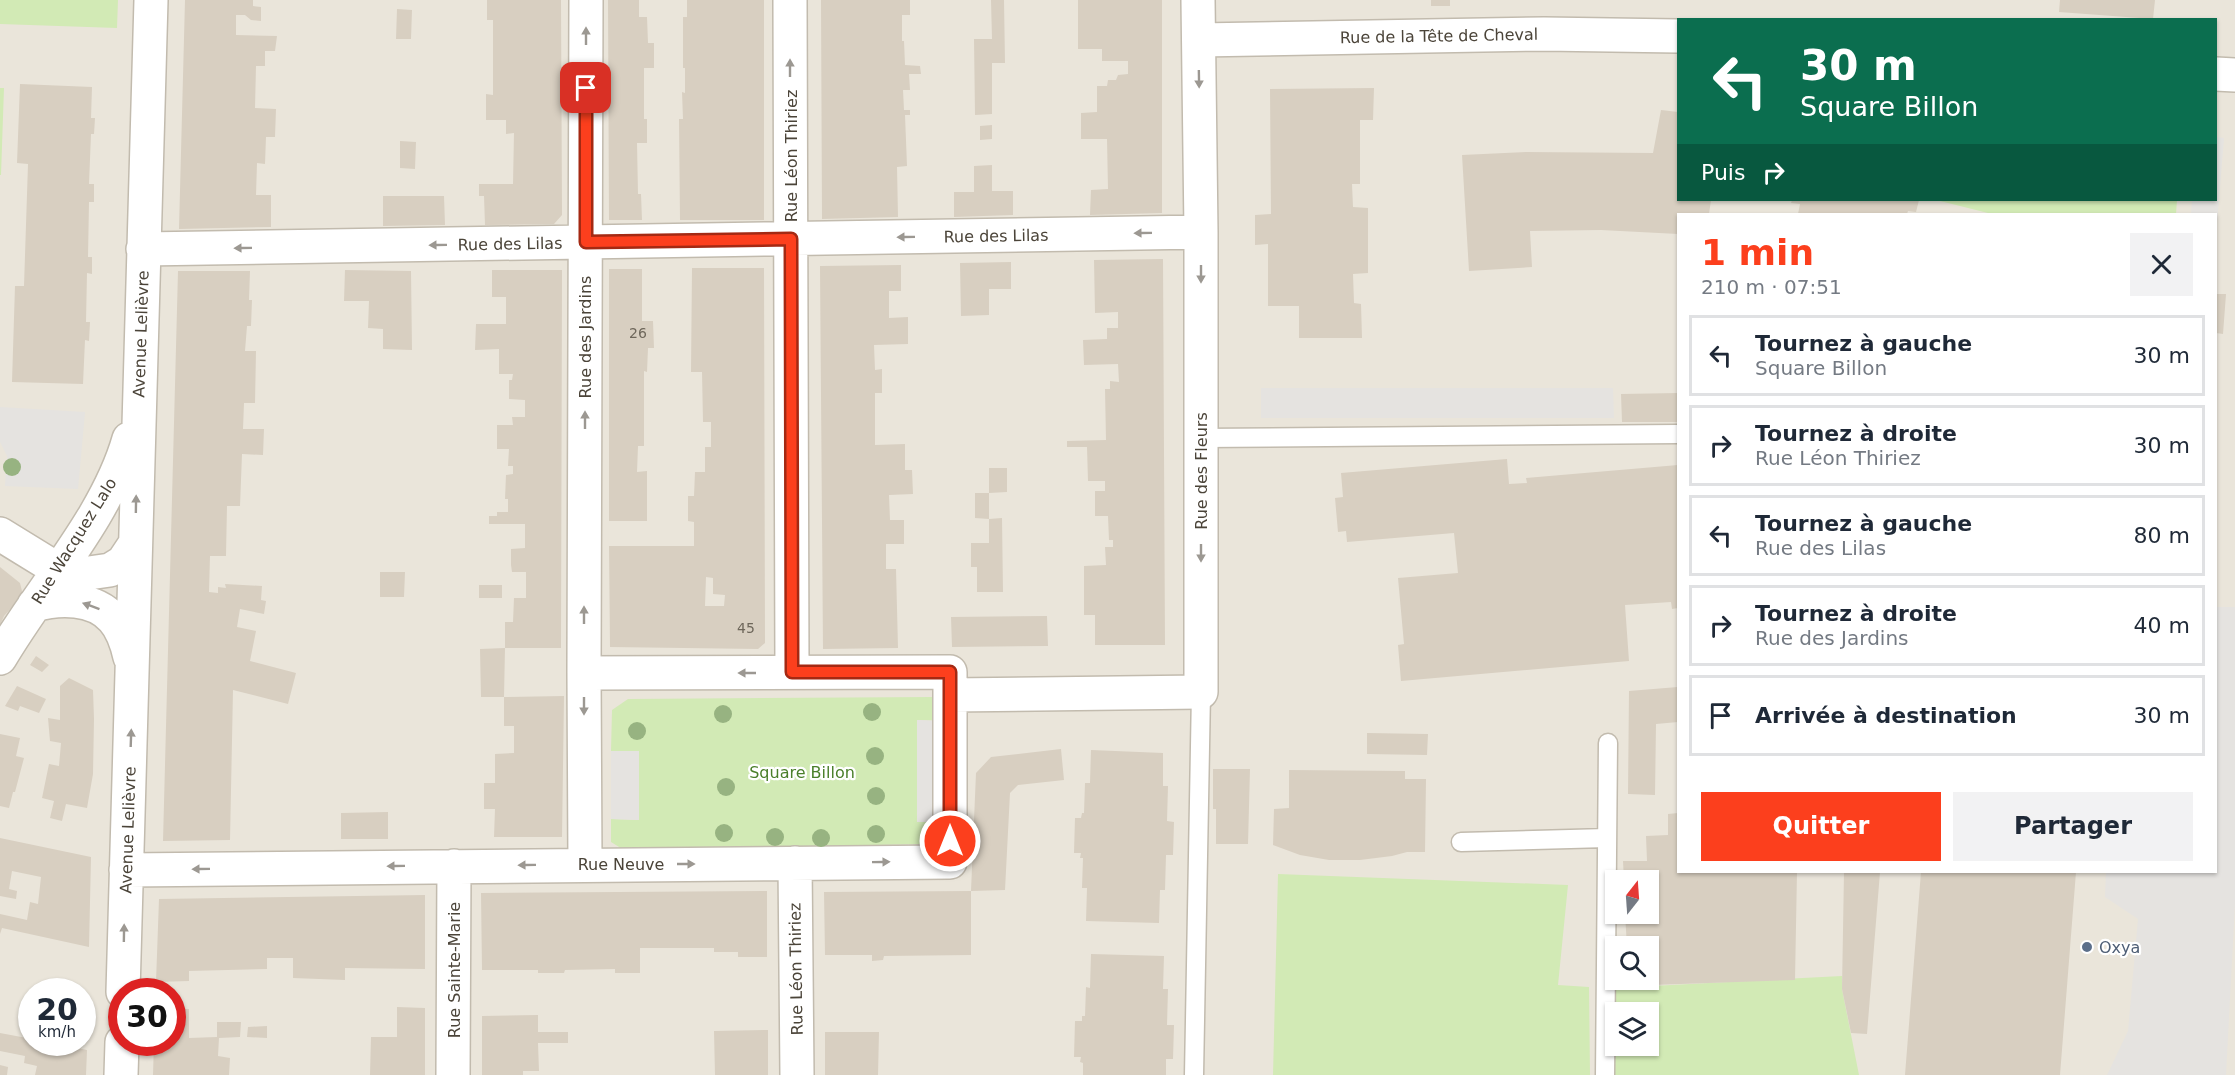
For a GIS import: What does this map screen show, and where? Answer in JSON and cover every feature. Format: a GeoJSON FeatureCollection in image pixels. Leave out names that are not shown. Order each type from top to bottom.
{"type":"FeatureCollection","features":[{"type":"Feature","properties":{"kind":"street","name":"Avenue Lelièvre"},"geometry":{"type":"LineString","coordinates":[[123,978],[151,0]]}},
{"type":"Feature","properties":{"kind":"street","name":"Rue des Jardins"},"geometry":{"type":"LineString","coordinates":[[584,673],[586,0]]}},
{"type":"Feature","properties":{"kind":"street","name":"Rue Léon Thiriez"},"geometry":{"type":"LineString","coordinates":[[790,0],[792,672]]}},
{"type":"Feature","properties":{"kind":"street","name":"Rue des Fleurs"},"geometry":{"type":"LineString","coordinates":[[1198,0],[1201,232],[1201,692]]}},
{"type":"Feature","properties":{"kind":"street","name":"Rue de la Tête de Cheval"},"geometry":{"type":"LineString","coordinates":[[1199,40],[1567,34],[1677,36]]}},
{"type":"Feature","properties":{"kind":"street"},"geometry":{"type":"LineString","coordinates":[[2217,74],[2235,75]]}},
{"type":"Feature","properties":{"kind":"street","name":"Rue des Lilas"},"geometry":{"type":"LineString","coordinates":[[143,249],[1201,232]]}},
{"type":"Feature","properties":{"kind":"street","name":"Rue Wacquez Lalo"},"geometry":{"type":"LineString","coordinates":[[0,658],[103,501],[124,456],[133,426],[140,381]]}},
{"type":"Feature","properties":{"kind":"street"},"geometry":{"type":"LineString","coordinates":[[0,534],[65,574],[111,570],[123,562],[135,544]]}},
{"type":"Feature","properties":{"kind":"street","name":"Avenue Lelièvre"},"geometry":{"type":"LineString","coordinates":[[34,605],[50,600],[70,600],[106,612],[120,629],[133,668]]}},
{"type":"Feature","properties":{"kind":"street"},"geometry":{"type":"LineString","coordinates":[[585,864],[584,673],[950,672],[950,695],[1201,692]]}},
{"type":"Feature","properties":{"kind":"street","name":"Rue Neuve"},"geometry":{"type":"LineString","coordinates":[[126,870],[950,862],[950,695]]}},
{"type":"Feature","properties":{"kind":"street","name":"Rue Léon Thiriez"},"geometry":{"type":"LineString","coordinates":[[795,863],[797,1075]]}},
{"type":"Feature","properties":{"kind":"street","name":"Rue Sainte-Marie"},"geometry":{"type":"LineString","coordinates":[[453,1075],[454,866]]}},
{"type":"Feature","properties":{"kind":"street"},"geometry":{"type":"LineString","coordinates":[[121,1075],[122,1056]]}},
{"type":"Feature","properties":{"kind":"lane"},"geometry":{"type":"LineString","coordinates":[[1201,438],[1677,434]]}},
{"type":"Feature","properties":{"kind":"lane"},"geometry":{"type":"LineString","coordinates":[[1194,1075],[1201,692]]}},
{"type":"Feature","properties":{"kind":"lane"},"geometry":{"type":"LineString","coordinates":[[1605,1075],[1608,743]]}},
{"type":"Feature","properties":{"kind":"lane"},"geometry":{"type":"LineString","coordinates":[[1461,842],[1607,838]]}},
{"type":"Feature","properties":{"kind":"shaded area"},"geometry":{"type":"Polygon","coordinates":[[[0,0],[2235,0],[2235,1075],[0,1075],[0,0]]]}},
{"type":"Feature","properties":{"kind":"shaded area"},"geometry":{"type":"Polygon","coordinates":[[[2217,137],[2224,138],[2217,224],[2217,213],[2191,213],[2192,201],[2217,201],[2217,137]]]}},
{"type":"Feature","properties":{"kind":"shaded area"},"geometry":{"type":"Polygon","coordinates":[[[1261,388],[1613,388],[1614,418],[1261,418],[1261,388]]]}},
{"type":"Feature","properties":{"kind":"shaded area"},"geometry":{"type":"Polygon","coordinates":[[[0,407],[85,412],[78,489],[5,486],[7,456],[0,442],[0,407]]]}},
{"type":"Feature","properties":{"kind":"shaded area"},"geometry":{"type":"Polygon","coordinates":[[[2217,607],[2235,607],[2235,903],[2226,1075],[2107,1075],[2128,1031],[2138,919],[2105,897],[2106,873],[2217,873],[2217,607]]]}},
{"type":"Feature","properties":{"kind":"shaded area"},"geometry":{"type":"Polygon","coordinates":[[[917,720],[944,721],[943,822],[917,822],[917,720]]]}},
{"type":"Feature","properties":{"kind":"shaded area"},"geometry":{"type":"Polygon","coordinates":[[[611,751],[639,751],[639,820],[611,819],[611,751]]]}},
{"type":"Feature","properties":{"kind":"green space"},"geometry":{"type":"Polygon","coordinates":[[[0,0],[118,0],[117,28],[0,24],[0,0]]]}},
{"type":"Feature","properties":{"kind":"green space"},"geometry":{"type":"Polygon","coordinates":[[[0,88],[4,88],[1,175],[0,175],[0,88]]]}},
{"type":"Feature","properties":{"kind":"green space"},"geometry":{"type":"Polygon","coordinates":[[[1940,201],[2177,201],[2176,213],[1988,213],[1940,201]]]}},
{"type":"Feature","properties":{"kind":"green space","name":"Square Billon"},"geometry":{"type":"Polygon","coordinates":[[[933,697],[944,710],[944,721],[918,720],[917,822],[943,822],[944,830],[927,844],[624,850],[611,842],[611,819],[638,820],[639,751],[611,751],[612,710],[628,699],[933,697]]]}},
{"type":"Feature","properties":{"kind":"green space"},"geometry":{"type":"Polygon","coordinates":[[[1278,874],[1568,885],[1558,985],[1589,987],[1590,1075],[1273,1075],[1278,874]]]}},
{"type":"Feature","properties":{"kind":"green space"},"geometry":{"type":"Polygon","coordinates":[[[1842,976],[1842,989],[1859,1075],[1613,1075],[1613,1056],[1659,1056],[1659,1002],[1614,1002],[1614,990],[1659,990],[1659,986],[1842,976]]]}},
{"type":"Feature","properties":{"kind":"building"},"geometry":{"type":"Polygon","coordinates":[[[185,0],[253,0],[253,6],[261,7],[261,21],[251,20],[245,15],[236,15],[236,35],[277,36],[275,51],[265,51],[265,66],[256,66],[255,108],[276,109],[275,137],[266,137],[265,164],[257,163],[256,195],[271,195],[271,227],[179,229],[185,0]]]}},
{"type":"Feature","properties":{"kind":"building"},"geometry":{"type":"Polygon","coordinates":[[[487,0],[561,0],[562,215],[554,224],[485,225],[484,196],[479,196],[479,184],[513,184],[514,133],[506,134],[506,120],[486,120],[486,94],[493,95],[493,20],[487,20],[487,0]]]}},
{"type":"Feature","properties":{"kind":"building"},"geometry":{"type":"Polygon","coordinates":[[[608,0],[639,0],[639,17],[647,17],[648,43],[654,43],[654,68],[644,68],[644,119],[647,119],[647,143],[637,143],[638,194],[641,194],[642,220],[609,220],[608,0]]]}},
{"type":"Feature","properties":{"kind":"building"},"geometry":{"type":"Polygon","coordinates":[[[687,0],[764,0],[764,220],[680,220],[679,119],[683,119],[682,92],[685,93],[683,17],[687,17],[687,0]]]}},
{"type":"Feature","properties":{"kind":"building"},"geometry":{"type":"Polygon","coordinates":[[[821,0],[910,0],[910,15],[902,15],[905,65],[920,66],[921,74],[909,74],[910,90],[903,90],[904,110],[910,110],[910,115],[905,115],[907,166],[897,167],[898,217],[822,219],[821,0]]]}},
{"type":"Feature","properties":{"kind":"building"},"geometry":{"type":"Polygon","coordinates":[[[991,0],[1004,0],[1005,63],[992,63],[992,114],[975,115],[974,39],[992,39],[991,0]]]}},
{"type":"Feature","properties":{"kind":"building"},"geometry":{"type":"Polygon","coordinates":[[[1078,0],[1162,0],[1162,213],[1090,215],[1091,190],[1108,189],[1107,139],[1081,139],[1081,113],[1097,112],[1097,86],[1107,86],[1108,80],[1116,80],[1118,75],[1128,74],[1128,61],[1102,61],[1102,49],[1078,49],[1078,0]]]}},
{"type":"Feature","properties":{"kind":"building"},"geometry":{"type":"Polygon","coordinates":[[[1431,0],[1450,0],[1450,6],[1431,6],[1431,0]]]}},
{"type":"Feature","properties":{"kind":"building"},"geometry":{"type":"Polygon","coordinates":[[[2060,0],[2155,0],[2153,18],[2059,12],[2060,0]]]}},
{"type":"Feature","properties":{"kind":"building"},"geometry":{"type":"Polygon","coordinates":[[[397,9],[412,10],[411,39],[396,39],[397,9]]]}},
{"type":"Feature","properties":{"kind":"building"},"geometry":{"type":"Polygon","coordinates":[[[20,84],[92,87],[91,118],[95,118],[94,134],[91,134],[89,184],[94,184],[94,202],[89,202],[88,257],[92,257],[92,274],[87,273],[86,322],[90,322],[89,341],[85,340],[83,384],[12,382],[15,286],[24,286],[28,164],[17,163],[20,84]]]}},
{"type":"Feature","properties":{"kind":"building"},"geometry":{"type":"Polygon","coordinates":[[[1374,88],[1373,120],[1360,120],[1360,184],[1352,184],[1353,207],[1368,208],[1368,273],[1353,274],[1354,303],[1361,304],[1362,338],[1299,338],[1299,306],[1268,306],[1268,244],[1255,245],[1255,215],[1271,214],[1270,89],[1374,88]]]}},
{"type":"Feature","properties":{"kind":"building"},"geometry":{"type":"Polygon","coordinates":[[[1661,110],[1677,112],[1677,201],[1711,201],[1709,213],[1677,213],[1677,234],[1601,230],[1530,231],[1532,267],[1469,271],[1462,155],[1526,152],[1653,153],[1661,110]]]}},
{"type":"Feature","properties":{"kind":"building"},"geometry":{"type":"Polygon","coordinates":[[[992,125],[992,139],[980,140],[980,126],[992,125]]]}},
{"type":"Feature","properties":{"kind":"building"},"geometry":{"type":"Polygon","coordinates":[[[400,141],[416,142],[415,169],[400,168],[400,141]]]}},
{"type":"Feature","properties":{"kind":"building"},"geometry":{"type":"Polygon","coordinates":[[[992,165],[992,191],[1013,191],[1013,215],[954,217],[954,192],[974,192],[974,166],[992,165]]]}},
{"type":"Feature","properties":{"kind":"building"},"geometry":{"type":"Polygon","coordinates":[[[383,196],[444,196],[445,225],[383,226],[383,196]]]}},
{"type":"Feature","properties":{"kind":"building"},"geometry":{"type":"Polygon","coordinates":[[[1792,201],[1919,201],[1916,212],[1908,211],[1907,213],[1798,213],[1800,204],[1791,203],[1792,201]]]}},
{"type":"Feature","properties":{"kind":"building"},"geometry":{"type":"Polygon","coordinates":[[[1163,259],[1165,645],[1095,645],[1095,615],[1084,615],[1084,566],[1106,565],[1105,547],[1113,547],[1113,540],[1109,540],[1108,516],[1095,516],[1095,491],[1105,491],[1105,481],[1088,481],[1087,447],[1067,447],[1067,441],[1106,440],[1105,389],[1110,389],[1110,381],[1119,382],[1118,364],[1084,365],[1083,340],[1107,339],[1107,328],[1118,328],[1118,312],[1095,313],[1094,260],[1163,259]]]}},
{"type":"Feature","properties":{"kind":"building"},"geometry":{"type":"Polygon","coordinates":[[[1011,262],[1011,289],[989,289],[989,315],[961,316],[960,263],[1011,262]]]}},
{"type":"Feature","properties":{"kind":"building"},"geometry":{"type":"Polygon","coordinates":[[[901,265],[901,291],[889,291],[889,318],[908,317],[908,344],[874,345],[875,370],[882,369],[882,393],[875,393],[875,445],[905,444],[905,470],[912,470],[913,494],[889,495],[890,520],[904,520],[904,544],[886,544],[886,569],[896,569],[898,648],[823,649],[820,266],[901,265]]]}},
{"type":"Feature","properties":{"kind":"building"},"geometry":{"type":"Polygon","coordinates":[[[692,268],[764,268],[765,643],[758,649],[610,647],[609,546],[694,546],[694,522],[688,521],[688,496],[694,496],[695,472],[705,472],[705,447],[711,447],[711,422],[703,422],[702,372],[691,372],[692,268]],[[706,577],[705,606],[724,606],[725,595],[713,594],[713,578],[706,577]]]}},
{"type":"Feature","properties":{"kind":"building"},"geometry":{"type":"Polygon","coordinates":[[[609,269],[642,269],[642,321],[653,321],[654,348],[648,348],[647,372],[644,371],[644,446],[638,446],[637,472],[647,471],[647,521],[609,521],[609,269]]]}},
{"type":"Feature","properties":{"kind":"building"},"geometry":{"type":"Polygon","coordinates":[[[345,270],[411,271],[412,350],[383,349],[383,329],[368,328],[369,301],[344,301],[345,270]]]}},
{"type":"Feature","properties":{"kind":"building"},"geometry":{"type":"Polygon","coordinates":[[[492,270],[562,270],[561,648],[505,648],[505,622],[513,622],[514,598],[526,598],[526,572],[512,572],[511,565],[511,549],[525,548],[525,524],[489,524],[489,516],[497,516],[497,512],[508,512],[508,499],[505,499],[506,475],[513,474],[513,466],[508,466],[509,449],[497,449],[497,425],[513,425],[512,417],[525,417],[525,400],[509,399],[509,380],[512,380],[513,374],[499,374],[499,349],[475,350],[476,324],[506,324],[506,297],[492,297],[492,270]]]}},
{"type":"Feature","properties":{"kind":"building"},"geometry":{"type":"Polygon","coordinates":[[[178,271],[250,271],[251,326],[247,326],[245,351],[256,351],[255,403],[244,403],[243,429],[264,429],[263,455],[242,454],[240,506],[227,506],[226,556],[210,556],[209,592],[218,593],[218,587],[226,588],[225,584],[262,586],[261,600],[266,601],[264,614],[240,609],[237,627],[256,631],[250,661],[296,673],[288,704],[233,690],[230,840],[163,841],[178,271]]]}},
{"type":"Feature","properties":{"kind":"building"},"geometry":{"type":"Polygon","coordinates":[[[2217,294],[2226,294],[2223,334],[2217,333],[2217,294]]]}},
{"type":"Feature","properties":{"kind":"building"},"geometry":{"type":"Polygon","coordinates":[[[1677,393],[1677,422],[1622,422],[1621,394],[1677,393]]]}},
{"type":"Feature","properties":{"kind":"building"},"geometry":{"type":"Polygon","coordinates":[[[1507,459],[1509,484],[1527,483],[1526,478],[1677,465],[1677,608],[1672,609],[1671,602],[1625,605],[1629,661],[1401,681],[1398,645],[1404,644],[1398,578],[1458,573],[1454,533],[1347,542],[1346,531],[1338,532],[1335,498],[1343,497],[1341,473],[1507,459]]]}},
{"type":"Feature","properties":{"kind":"building"},"geometry":{"type":"Polygon","coordinates":[[[989,468],[1007,468],[1007,492],[989,493],[989,468]]]}},
{"type":"Feature","properties":{"kind":"building"},"geometry":{"type":"Polygon","coordinates":[[[975,493],[989,493],[989,519],[975,518],[975,493]]]}},
{"type":"Feature","properties":{"kind":"building"},"geometry":{"type":"Polygon","coordinates":[[[1002,518],[1003,592],[977,592],[977,567],[971,567],[971,543],[989,543],[989,519],[1002,518]]]}},
{"type":"Feature","properties":{"kind":"building"},"geometry":{"type":"Polygon","coordinates":[[[0,567],[20,583],[23,595],[4,616],[0,625],[0,567]]]}},
{"type":"Feature","properties":{"kind":"building"},"geometry":{"type":"Polygon","coordinates":[[[380,572],[405,572],[404,597],[380,597],[380,572]]]}},
{"type":"Feature","properties":{"kind":"building"},"geometry":{"type":"Polygon","coordinates":[[[479,585],[502,585],[502,598],[479,598],[479,585]]]}},
{"type":"Feature","properties":{"kind":"building"},"geometry":{"type":"Polygon","coordinates":[[[1047,616],[1048,646],[952,647],[951,617],[1047,616]]]}},
{"type":"Feature","properties":{"kind":"building"},"geometry":{"type":"Polygon","coordinates":[[[505,648],[504,697],[481,697],[480,649],[505,648]]]}},
{"type":"Feature","properties":{"kind":"building"},"geometry":{"type":"Polygon","coordinates":[[[36,656],[49,665],[42,672],[30,665],[36,656]]]}},
{"type":"Feature","properties":{"kind":"building"},"geometry":{"type":"Polygon","coordinates":[[[69,678],[93,690],[93,774],[87,808],[66,804],[62,821],[50,818],[54,801],[42,798],[49,764],[59,766],[61,743],[50,741],[48,718],[60,720],[60,686],[69,678]]]}},
{"type":"Feature","properties":{"kind":"building"},"geometry":{"type":"Polygon","coordinates":[[[17,686],[46,699],[39,713],[20,706],[18,711],[5,706],[17,686]]]}},
{"type":"Feature","properties":{"kind":"building"},"geometry":{"type":"Polygon","coordinates":[[[1677,687],[1677,722],[1656,724],[1655,795],[1628,794],[1629,691],[1677,687]]]}},
{"type":"Feature","properties":{"kind":"building"},"geometry":{"type":"Polygon","coordinates":[[[564,696],[562,837],[494,837],[495,809],[484,809],[484,783],[495,783],[495,754],[514,753],[514,726],[504,726],[504,697],[564,696]]]}},
{"type":"Feature","properties":{"kind":"building"},"geometry":{"type":"Polygon","coordinates":[[[1367,733],[1428,734],[1427,755],[1367,754],[1367,733]]]}},
{"type":"Feature","properties":{"kind":"building"},"geometry":{"type":"Polygon","coordinates":[[[0,734],[20,738],[16,756],[24,758],[9,808],[0,806],[0,734]]]}},
{"type":"Feature","properties":{"kind":"building"},"geometry":{"type":"Polygon","coordinates":[[[1061,749],[1064,780],[1018,785],[1010,793],[1005,890],[971,891],[976,773],[991,757],[1061,749]]]}},
{"type":"Feature","properties":{"kind":"building"},"geometry":{"type":"Polygon","coordinates":[[[1091,750],[1163,753],[1163,786],[1168,786],[1167,821],[1174,822],[1173,855],[1166,855],[1165,890],[1160,890],[1159,923],[1086,921],[1087,888],[1082,888],[1083,858],[1080,858],[1081,853],[1074,853],[1075,818],[1081,818],[1084,813],[1085,783],[1090,783],[1091,750]]]}},
{"type":"Feature","properties":{"kind":"building"},"geometry":{"type":"Polygon","coordinates":[[[1213,769],[1250,769],[1248,844],[1216,844],[1213,769]]]}},
{"type":"Feature","properties":{"kind":"building"},"geometry":{"type":"Polygon","coordinates":[[[1289,770],[1405,771],[1405,779],[1426,779],[1425,852],[1407,852],[1360,860],[1329,860],[1300,855],[1273,845],[1274,809],[1289,808],[1289,770]]]}},
{"type":"Feature","properties":{"kind":"building"},"geometry":{"type":"Polygon","coordinates":[[[388,812],[388,839],[341,839],[341,813],[388,812]]]}},
{"type":"Feature","properties":{"kind":"building"},"geometry":{"type":"Polygon","coordinates":[[[1677,813],[1677,873],[1797,873],[1795,980],[1659,985],[1659,936],[1626,936],[1626,924],[1659,924],[1659,870],[1623,870],[1623,861],[1647,861],[1646,836],[1668,835],[1668,814],[1677,813]]]}},
{"type":"Feature","properties":{"kind":"building"},"geometry":{"type":"Polygon","coordinates":[[[0,838],[91,857],[89,947],[2,928],[0,934],[0,914],[27,920],[30,902],[38,904],[41,877],[12,871],[9,889],[17,891],[16,899],[0,896],[0,838]]]}},
{"type":"Feature","properties":{"kind":"building"},"geometry":{"type":"Polygon","coordinates":[[[1844,873],[1880,873],[1867,1034],[1851,1033],[1842,989],[1844,873]]]}},
{"type":"Feature","properties":{"kind":"building"},"geometry":{"type":"Polygon","coordinates":[[[1921,873],[2076,873],[2060,1075],[1905,1075],[1921,873]]]}},
{"type":"Feature","properties":{"kind":"building"},"geometry":{"type":"Polygon","coordinates":[[[767,891],[767,957],[738,957],[738,952],[714,952],[714,948],[640,948],[640,973],[615,973],[615,969],[565,970],[564,973],[538,973],[538,970],[482,970],[481,893],[767,891]]]}},
{"type":"Feature","properties":{"kind":"building"},"geometry":{"type":"Polygon","coordinates":[[[971,891],[971,955],[884,956],[883,960],[872,961],[872,955],[825,955],[824,892],[971,891]]]}},
{"type":"Feature","properties":{"kind":"building"},"geometry":{"type":"Polygon","coordinates":[[[425,895],[425,969],[345,968],[345,980],[293,978],[293,958],[267,958],[267,969],[189,971],[189,981],[186,981],[186,978],[156,978],[159,899],[425,895]]]}},
{"type":"Feature","properties":{"kind":"building"},"geometry":{"type":"Polygon","coordinates":[[[1091,954],[1164,956],[1163,989],[1168,989],[1167,1025],[1174,1025],[1173,1059],[1166,1059],[1166,1075],[1083,1075],[1081,1057],[1074,1057],[1075,1021],[1082,1021],[1082,1016],[1085,1016],[1086,987],[1090,988],[1091,954]]]}},
{"type":"Feature","properties":{"kind":"building"},"geometry":{"type":"Polygon","coordinates":[[[397,1007],[425,1008],[425,1075],[370,1075],[371,1037],[397,1037],[397,1007]]]}},
{"type":"Feature","properties":{"kind":"building"},"geometry":{"type":"Polygon","coordinates":[[[186,1009],[189,1009],[189,1038],[217,1037],[217,1022],[241,1022],[240,1037],[219,1038],[218,1056],[230,1058],[229,1075],[153,1075],[154,1056],[186,1056],[186,1009]]]}},
{"type":"Feature","properties":{"kind":"building"},"geometry":{"type":"Polygon","coordinates":[[[538,1015],[538,1032],[568,1032],[568,1043],[538,1043],[539,1071],[523,1071],[523,1075],[482,1075],[482,1016],[538,1015]]]}},
{"type":"Feature","properties":{"kind":"building"},"geometry":{"type":"Polygon","coordinates":[[[267,1026],[267,1038],[247,1037],[248,1027],[267,1026]]]}},
{"type":"Feature","properties":{"kind":"building"},"geometry":{"type":"Polygon","coordinates":[[[768,1030],[768,1075],[715,1075],[714,1031],[768,1030]]]}},
{"type":"Feature","properties":{"kind":"building"},"geometry":{"type":"Polygon","coordinates":[[[825,1032],[879,1032],[878,1075],[825,1075],[825,1032]]]}},
{"type":"Feature","properties":{"kind":"building"},"geometry":{"type":"Polygon","coordinates":[[[0,1033],[18,1036],[18,1055],[0,1051],[0,1033]]]}},
{"type":"Feature","properties":{"kind":"building"},"geometry":{"type":"Polygon","coordinates":[[[25,1056],[87,1056],[86,1075],[35,1075],[37,1066],[24,1063],[25,1056]]]}},
{"type":"Feature","properties":{"kind":"building"},"geometry":{"type":"Polygon","coordinates":[[[0,1065],[8,1067],[7,1075],[0,1075],[0,1065]]]}},
{"type":"Feature","properties":{"kind":"place","name":"Oxya"},"geometry":{"type":"Point","coordinates":[2087,947]}},
{"type":"Feature","properties":{"kind":"route"},"geometry":{"type":"LineString","coordinates":[[586,88],[586,242],[791,239],[792,672],[950,672],[950,841]]}}]}
